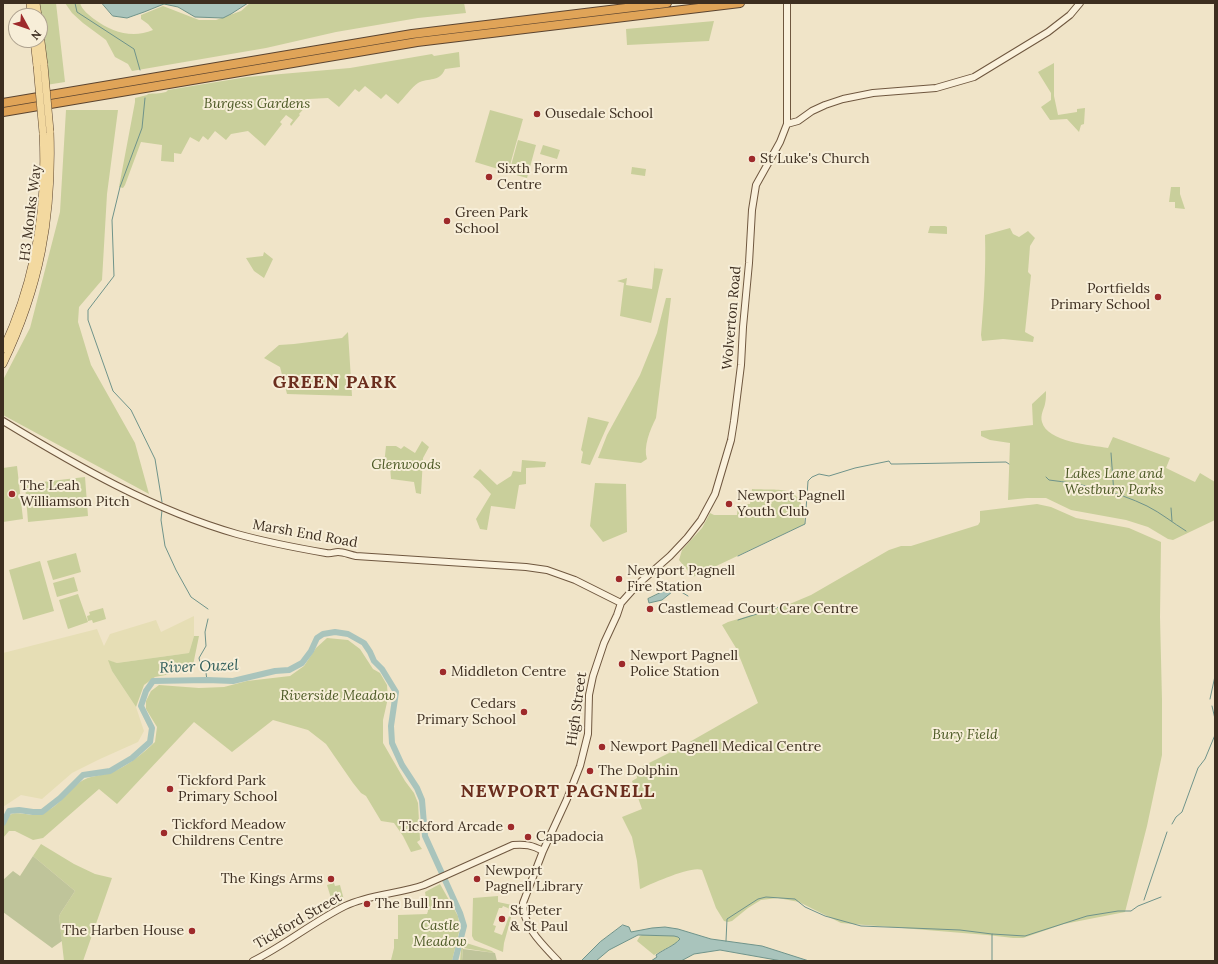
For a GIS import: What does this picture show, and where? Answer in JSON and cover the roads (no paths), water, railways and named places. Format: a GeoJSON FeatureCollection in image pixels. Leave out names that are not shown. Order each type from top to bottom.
{"type":"FeatureCollection","features":[{"type":"Feature","properties":{"kind":"highway"},"geometry":{"type":"LineString","coordinates":[[3,103],[412,34],[667,3]]}},
{"type":"Feature","properties":{"kind":"highway"},"geometry":{"type":"LineString","coordinates":[[3,112],[417,42],[740,3]]}},
{"type":"Feature","properties":{"kind":"main road","name":"H3 Monks Way"},"geometry":{"type":"LineString","coordinates":[[36,48],[40,66]]}},
{"type":"Feature","properties":{"kind":"main road","name":"H3 Monks Way"},"geometry":{"type":"LineString","coordinates":[[3,364],[17,335],[31,296],[40,264],[46,230],[51,152],[47,132],[40,66],[40,48]]}},
{"type":"Feature","properties":{"kind":"main road","name":"H3 Monks Way"},"geometry":{"type":"LineString","coordinates":[[3,349],[25,294],[33,262],[43,198],[44,154],[47,132]]}},
{"type":"Feature","properties":{"kind":"street","name":"Wolverton Road"},"geometry":{"type":"LineString","coordinates":[[621,603],[637,585],[670,556],[701,520],[715,494],[731,440],[741,365],[742,327],[749,263],[752,210],[756,185],[780,142],[787,124],[787,3]]}},
{"type":"Feature","properties":{"kind":"street"},"geometry":{"type":"LineString","coordinates":[[787,124],[798,121],[812,111],[843,98],[873,93],[936,88],[974,77],[1048,32],[1070,15],[1080,3]]}},
{"type":"Feature","properties":{"kind":"street","name":"Marsh End Road"},"geometry":{"type":"LineString","coordinates":[[3,421],[56,453],[126,490],[174,512],[237,534],[330,554],[339,552],[356,556],[526,567],[547,570],[575,580],[621,603]]}},
{"type":"Feature","properties":{"kind":"street","name":"High Street"},"geometry":{"type":"LineString","coordinates":[[558,961],[530,930],[523,912],[523,903],[543,851],[567,799],[580,766],[588,734],[589,695],[593,676],[604,643],[621,603]]}},
{"type":"Feature","properties":{"kind":"street","name":"Tickford Street"},"geometry":{"type":"LineString","coordinates":[[253,961],[279,947],[329,914],[344,907],[374,897],[412,890],[513,845],[533,845],[543,851]]}},
{"type":"Feature","properties":{"kind":"water"},"geometry":{"type":"Polygon","coordinates":[[[102,3],[248,3],[223,18],[195,17],[178,7],[164,4],[127,18],[113,16],[102,3]]]}},
{"type":"Feature","properties":{"kind":"water"},"geometry":{"type":"Polygon","coordinates":[[[664,591],[672,592],[662,600],[649,603],[648,599],[664,591]]]}},
{"type":"Feature","properties":{"kind":"water"},"geometry":{"type":"Polygon","coordinates":[[[623,925],[629,927],[631,932],[665,927],[678,929],[711,939],[762,946],[809,961],[782,961],[720,950],[694,954],[681,961],[651,961],[657,957],[656,955],[675,944],[680,939],[674,936],[638,935],[609,950],[596,961],[581,961],[600,942],[623,925]]]}},
{"type":"Feature","properties":{"kind":"waterway"},"geometry":{"type":"LineString","coordinates":[[75,3],[77,12],[134,49],[140,70]]}},
{"type":"Feature","properties":{"kind":"waterway"},"geometry":{"type":"LineString","coordinates":[[145,98],[142,128],[120,187],[112,220],[114,276],[88,310],[88,320],[113,391],[131,410],[155,459],[162,502]]}},
{"type":"Feature","properties":{"kind":"waterway"},"geometry":{"type":"LineString","coordinates":[[1111,453],[1114,494]]}},
{"type":"Feature","properties":{"kind":"waterway"},"geometry":{"type":"LineString","coordinates":[[738,556],[805,524],[808,481],[812,477],[819,474],[829,476],[855,468],[889,461],[891,464],[1006,462],[1009,464]]}},
{"type":"Feature","properties":{"kind":"waterway"},"geometry":{"type":"LineString","coordinates":[[1046,477],[1049,480],[1099,489],[1123,496],[1147,506],[1186,531]]}},
{"type":"Feature","properties":{"kind":"waterway"},"geometry":{"type":"LineString","coordinates":[[1171,508],[1172,521]]}},
{"type":"Feature","properties":{"kind":"waterway"},"geometry":{"type":"LineString","coordinates":[[162,510],[161,520],[165,546],[176,570],[191,597],[208,609]]}},
{"type":"Feature","properties":{"kind":"waterway"},"geometry":{"type":"LineString","coordinates":[[672,592],[678,590],[688,596]]}},
{"type":"Feature","properties":{"kind":"waterway"},"geometry":{"type":"LineString","coordinates":[[738,620],[782,606]]}},
{"type":"Feature","properties":{"kind":"waterway"},"geometry":{"type":"LineString","coordinates":[[207,680],[206,673],[201,667],[199,658],[206,646],[205,632],[208,619]]}},
{"type":"Feature","properties":{"kind":"waterway","name":"River Ouzel"},"geometry":{"type":"LineString","coordinates":[[3,823],[9,811],[19,810],[42,812],[60,798],[83,775],[110,771],[132,758],[150,742],[152,728],[141,706],[146,691],[153,681],[233,681],[275,671],[289,670],[302,663],[311,651],[317,638],[323,634],[335,632],[348,634],[364,643],[374,661],[382,669],[396,692],[391,726],[392,743],[402,765],[417,788],[422,800],[425,836],[460,913],[464,926],[455,961]]}},
{"type":"Feature","properties":{"kind":"waterway"},"geometry":{"type":"LineString","coordinates":[[1210,699],[1215,676]]}},
{"type":"Feature","properties":{"kind":"waterway"},"geometry":{"type":"LineString","coordinates":[[1212,706],[1215,719]]}},
{"type":"Feature","properties":{"kind":"waterway"},"geometry":{"type":"LineString","coordinates":[[1172,824],[1176,817],[1182,812],[1198,768],[1205,759],[1215,735]]}},
{"type":"Feature","properties":{"kind":"waterway"},"geometry":{"type":"LineString","coordinates":[[1144,900],[1167,832]]}},
{"type":"Feature","properties":{"kind":"waterway"},"geometry":{"type":"LineString","coordinates":[[726,941],[727,919],[758,899],[766,897],[795,899],[805,907],[825,916],[861,926],[960,930],[992,934]]}},
{"type":"Feature","properties":{"kind":"waterway"},"geometry":{"type":"LineString","coordinates":[[992,961],[992,934],[1025,936],[1087,916],[1118,911],[1131,911],[1138,906],[1161,897]]}},
{"type":"Feature","properties":{"kind":"place","name":"Ousedale School"},"geometry":{"type":"Point","coordinates":[537,114]}},
{"type":"Feature","properties":{"kind":"place","name":"St Luke's Church"},"geometry":{"type":"Point","coordinates":[752,159]}},
{"type":"Feature","properties":{"kind":"place","name":"Sixth Form Centre"},"geometry":{"type":"Point","coordinates":[489,177]}},
{"type":"Feature","properties":{"kind":"place","name":"Green Park School"},"geometry":{"type":"Point","coordinates":[447,221]}},
{"type":"Feature","properties":{"kind":"place","name":"Portfields Primary School"},"geometry":{"type":"Point","coordinates":[1158,297]}},
{"type":"Feature","properties":{"kind":"place","name":"The Leah Williamson Pitch"},"geometry":{"type":"Point","coordinates":[12,494]}},
{"type":"Feature","properties":{"kind":"place","name":"Newport Pagnell Youth Club"},"geometry":{"type":"Point","coordinates":[729,504]}},
{"type":"Feature","properties":{"kind":"place","name":"Newport Pagnell Fire Station"},"geometry":{"type":"Point","coordinates":[619,579]}},
{"type":"Feature","properties":{"kind":"place","name":"Castlemead Court Care Centre"},"geometry":{"type":"Point","coordinates":[650,609]}},
{"type":"Feature","properties":{"kind":"place","name":"Newport Pagnell Police Station"},"geometry":{"type":"Point","coordinates":[622,664]}},
{"type":"Feature","properties":{"kind":"place","name":"Middleton Centre"},"geometry":{"type":"Point","coordinates":[443,672]}},
{"type":"Feature","properties":{"kind":"place","name":"Cedars Primary School"},"geometry":{"type":"Point","coordinates":[524,712]}},
{"type":"Feature","properties":{"kind":"place","name":"Newport Pagnell Medical Centre"},"geometry":{"type":"Point","coordinates":[602,747]}},
{"type":"Feature","properties":{"kind":"place","name":"The Dolphin"},"geometry":{"type":"Point","coordinates":[590,771]}},
{"type":"Feature","properties":{"kind":"place","name":"Tickford Park Primary School"},"geometry":{"type":"Point","coordinates":[170,789]}},
{"type":"Feature","properties":{"kind":"place","name":"Tickford Arcade"},"geometry":{"type":"Point","coordinates":[511,827]}},
{"type":"Feature","properties":{"kind":"place","name":"Tickford Meadow Childrens Centre"},"geometry":{"type":"Point","coordinates":[164,833]}},
{"type":"Feature","properties":{"kind":"place","name":"Capadocia"},"geometry":{"type":"Point","coordinates":[528,837]}},
{"type":"Feature","properties":{"kind":"place","name":"The Kings Arms"},"geometry":{"type":"Point","coordinates":[331,879]}},
{"type":"Feature","properties":{"kind":"place","name":"Newport Pagnell Library"},"geometry":{"type":"Point","coordinates":[477,879]}},
{"type":"Feature","properties":{"kind":"place","name":"The Bull Inn"},"geometry":{"type":"Point","coordinates":[367,904]}},
{"type":"Feature","properties":{"kind":"place","name":"St Peter & St Paul"},"geometry":{"type":"Point","coordinates":[502,919]}},
{"type":"Feature","properties":{"kind":"place","name":"The Harben House"},"geometry":{"type":"Point","coordinates":[192,931]}},
{"type":"Feature","properties":{"kind":"district","name":"GREEN PARK"},"geometry":{"type":"Point","coordinates":[335,383]}},
{"type":"Feature","properties":{"kind":"district","name":"NEWPORT PAGNELL"},"geometry":{"type":"Point","coordinates":[558,792]}},
{"type":"Feature","properties":{"kind":"park label","name":"Burgess Gardens"},"geometry":{"type":"Point","coordinates":[257,104]}},
{"type":"Feature","properties":{"kind":"park label","name":"Glenwoods"},"geometry":{"type":"Point","coordinates":[406,465]}},
{"type":"Feature","properties":{"kind":"park label","name":"Lakes Lane and Westbury Parks"},"geometry":{"type":"Point","coordinates":[1114,482]}},
{"type":"Feature","properties":{"kind":"park label","name":"Riverside Meadow"},"geometry":{"type":"Point","coordinates":[338,696]}},
{"type":"Feature","properties":{"kind":"park label","name":"Bury Field"},"geometry":{"type":"Point","coordinates":[965,735]}},
{"type":"Feature","properties":{"kind":"park label","name":"Castle Meadow"},"geometry":{"type":"Point","coordinates":[440,934]}}]}
